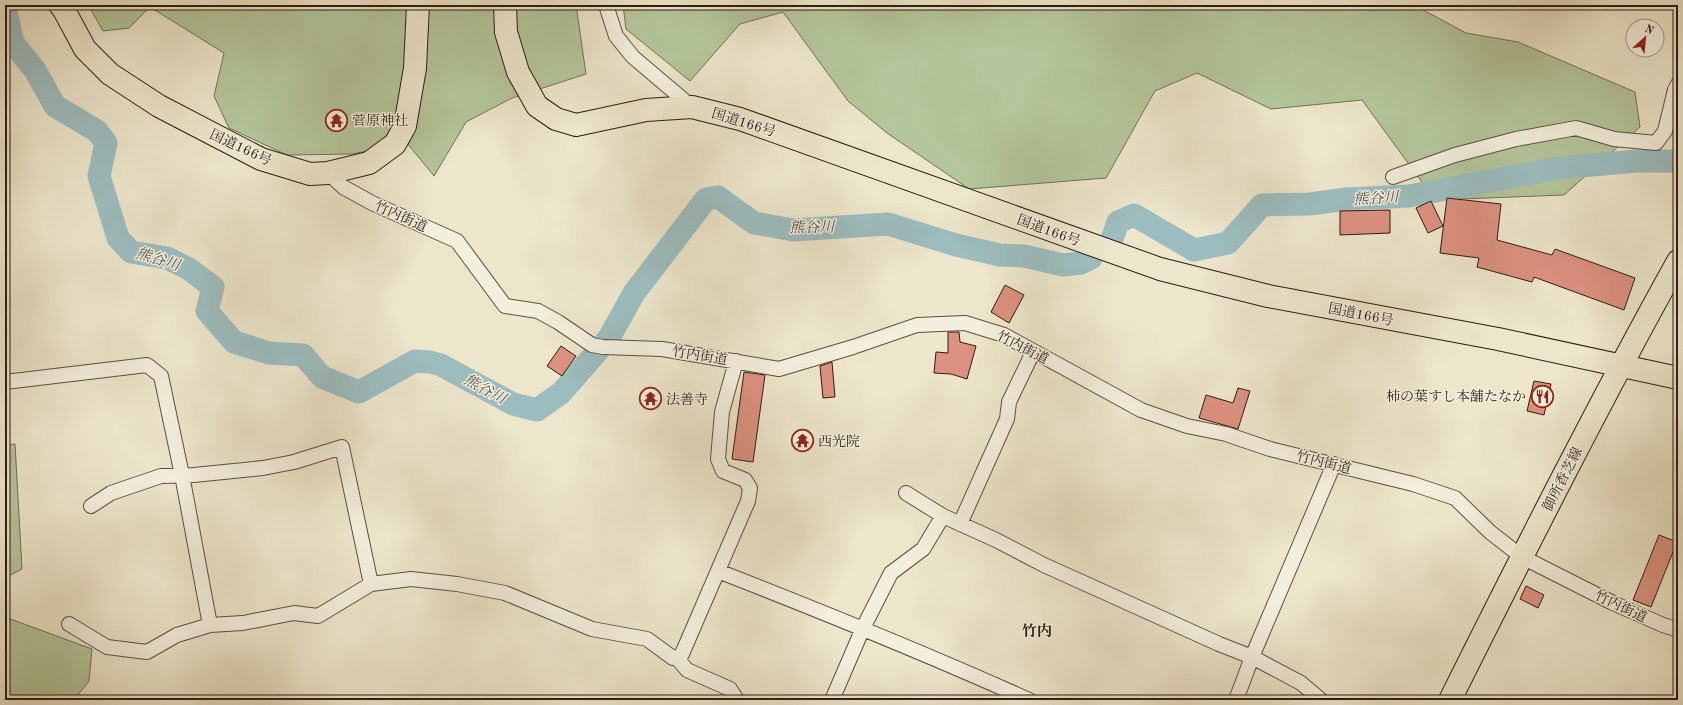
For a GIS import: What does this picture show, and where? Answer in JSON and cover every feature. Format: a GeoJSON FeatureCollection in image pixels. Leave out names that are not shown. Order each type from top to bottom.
{"type":"FeatureCollection","features":[{"type":"Feature","properties":{"kind":"main road","name":"国道166号"},"geometry":{"type":"LineString","coordinates":[[60,5],[85,48],[110,74],[159,106],[261,159],[310,174],[328,173],[369,163],[395,144],[405,126],[415,68],[418,5]]}},
{"type":"Feature","properties":{"kind":"main road","name":"国道166号"},"geometry":{"type":"LineString","coordinates":[[505,5],[506,32],[518,72],[537,106],[556,118],[576,125],[646,110],[692,107],[740,119],[1160,269],[1268,296],[1498,339],[1620,367],[1678,378]]}},
{"type":"Feature","properties":{"kind":"main road","name":"御所香芝線"},"geometry":{"type":"LineString","coordinates":[[1450,700],[1522,556],[1620,367],[1678,261]]}},
{"type":"Feature","properties":{"kind":"street"},"geometry":{"type":"LineString","coordinates":[[606,5],[616,36],[633,57],[692,107]]}},
{"type":"Feature","properties":{"kind":"street"},"geometry":{"type":"LineString","coordinates":[[1394,177],[1455,155],[1516,139],[1576,128],[1614,140],[1656,143],[1666,131],[1674,90],[1678,84]]}},
{"type":"Feature","properties":{"kind":"street","name":"竹内街道"},"geometry":{"type":"LineString","coordinates":[[328,173],[343,187],[372,203],[457,241],[505,306],[538,311],[598,346],[662,349],[779,369],[853,348],[917,325],[965,323],[1004,335],[1141,410],[1188,426],[1226,434],[1270,449],[1413,484],[1455,498],[1490,532],[1522,556],[1613,603],[1678,630]]}},
{"type":"Feature","properties":{"kind":"street"},"geometry":{"type":"LineString","coordinates":[[960,524],[1007,419],[1009,402],[1034,352]]}},
{"type":"Feature","properties":{"kind":"street"},"geometry":{"type":"LineString","coordinates":[[677,658],[682,654],[748,501],[750,488],[745,480],[723,471],[718,459],[722,412],[736,361]]}},
{"type":"Feature","properties":{"kind":"street"},"geometry":{"type":"LineString","coordinates":[[5,382],[147,365],[161,376],[182,475],[210,625]]}},
{"type":"Feature","properties":{"kind":"street"},"geometry":{"type":"LineString","coordinates":[[91,506],[111,494],[161,476],[194,476],[271,466],[294,462],[342,448],[371,584]]}},
{"type":"Feature","properties":{"kind":"street"},"geometry":{"type":"LineString","coordinates":[[1236,700],[1252,657],[1334,464]]}},
{"type":"Feature","properties":{"kind":"street"},"geometry":{"type":"LineString","coordinates":[[906,493],[943,516],[996,540],[1044,565],[1219,644],[1252,657],[1301,683],[1321,700]]}},
{"type":"Feature","properties":{"kind":"street"},"geometry":{"type":"LineString","coordinates":[[832,700],[863,628],[891,573],[923,549],[943,516]]}},
{"type":"Feature","properties":{"kind":"street"},"geometry":{"type":"LineString","coordinates":[[718,570],[863,628],[1029,700]]}},
{"type":"Feature","properties":{"kind":"street"},"geometry":{"type":"LineString","coordinates":[[69,624],[107,646],[147,652],[178,635],[210,625],[243,623],[294,613],[318,616],[371,584],[411,579],[457,584],[505,593],[592,629],[648,638],[673,658],[677,658],[687,670],[730,689],[737,700]]}},
{"type":"Feature","properties":{"kind":"green space"},"geometry":{"type":"Polygon","coordinates":[[[90,5],[576,5],[586,74],[512,98],[466,122],[434,176],[407,143],[352,154],[287,155],[229,128],[214,96],[224,53],[150,7],[129,28],[103,31],[90,8],[90,5]]]}},
{"type":"Feature","properties":{"kind":"green space"},"geometry":{"type":"Polygon","coordinates":[[[623,5],[1414,5],[1466,33],[1518,42],[1635,92],[1640,127],[1564,195],[1435,200],[1362,100],[1271,109],[1197,73],[1155,91],[1106,178],[969,189],[887,133],[848,101],[783,12],[740,24],[690,81],[626,29],[623,5]]]}},
{"type":"Feature","properties":{"kind":"green space"},"geometry":{"type":"Polygon","coordinates":[[[15,444],[22,569],[5,578],[5,445],[15,444]]]}},
{"type":"Feature","properties":{"kind":"green space"},"geometry":{"type":"Polygon","coordinates":[[[5,617],[92,649],[89,681],[74,700],[5,700],[5,617]]]}},
{"type":"Feature","properties":{"kind":"building"},"geometry":{"type":"Polygon","coordinates":[[[1447,198],[1501,204],[1497,240],[1552,255],[1555,249],[1635,278],[1624,310],[1534,277],[1532,282],[1477,267],[1479,258],[1440,253],[1447,198]]]}},
{"type":"Feature","properties":{"kind":"building"},"geometry":{"type":"Polygon","coordinates":[[[1431,201],[1443,226],[1428,233],[1416,208],[1431,201]]]}},
{"type":"Feature","properties":{"kind":"building"},"geometry":{"type":"Polygon","coordinates":[[[1390,210],[1390,233],[1340,235],[1340,211],[1390,210]]]}},
{"type":"Feature","properties":{"kind":"building"},"geometry":{"type":"Polygon","coordinates":[[[1005,285],[1024,295],[1009,323],[991,312],[1005,285]]]}},
{"type":"Feature","properties":{"kind":"building"},"geometry":{"type":"Polygon","coordinates":[[[948,332],[959,332],[960,342],[976,346],[967,379],[951,374],[934,373],[936,352],[948,353],[948,332]]]}},
{"type":"Feature","properties":{"kind":"building"},"geometry":{"type":"Polygon","coordinates":[[[561,346],[576,356],[562,376],[547,366],[561,346]]]}},
{"type":"Feature","properties":{"kind":"building"},"geometry":{"type":"Polygon","coordinates":[[[832,362],[835,397],[823,398],[820,366],[832,362]]]}},
{"type":"Feature","properties":{"kind":"building"},"geometry":{"type":"Polygon","coordinates":[[[744,372],[765,375],[753,462],[732,459],[744,372]]]}},
{"type":"Feature","properties":{"kind":"building"},"geometry":{"type":"Polygon","coordinates":[[[1534,381],[1551,384],[1544,415],[1527,411],[1534,381]]]}},
{"type":"Feature","properties":{"kind":"building"},"geometry":{"type":"Polygon","coordinates":[[[1238,388],[1250,391],[1238,429],[1199,418],[1206,395],[1233,403],[1238,388]]]}},
{"type":"Feature","properties":{"kind":"building"},"geometry":{"type":"Polygon","coordinates":[[[1659,535],[1677,542],[1651,607],[1633,600],[1659,535]]]}},
{"type":"Feature","properties":{"kind":"building"},"geometry":{"type":"Polygon","coordinates":[[[1526,586],[1544,595],[1538,608],[1520,599],[1526,586]]]}},
{"type":"Feature","properties":{"kind":"waterway","name":"熊谷川"},"geometry":{"type":"LineString","coordinates":[[5,7],[13,43],[35,70],[55,106],[97,131],[106,143],[99,176],[118,238],[131,252],[167,258],[189,269],[213,287],[207,311],[234,342],[269,353],[303,355],[322,377],[359,392],[415,361],[430,362],[441,365],[513,404],[537,410],[561,393],[609,338],[634,293],[706,199],[718,197],[754,223],[793,230],[888,224],[956,245],[1000,255],[1024,256],[1063,265],[1081,263],[1091,258]]}},
{"type":"Feature","properties":{"kind":"waterway","name":"熊谷川"},"geometry":{"type":"LineString","coordinates":[[1112,239],[1118,222],[1134,215],[1194,250],[1228,243],[1262,205],[1310,204],[1346,199],[1409,196],[1559,168],[1637,161],[1678,161]]}},
{"type":"Feature","properties":{"kind":"place","name":"菅原神社"},"geometry":{"type":"Point","coordinates":[337,120]}},
{"type":"Feature","properties":{"kind":"place","name":"柿の葉すし本舗たなか"},"geometry":{"type":"Point","coordinates":[1542,396]}},
{"type":"Feature","properties":{"kind":"place","name":"法善寺"},"geometry":{"type":"Point","coordinates":[650,399]}},
{"type":"Feature","properties":{"kind":"place","name":"西光院"},"geometry":{"type":"Point","coordinates":[802,441]}},
{"type":"Feature","properties":{"kind":"district","name":"竹内"},"geometry":{"type":"Point","coordinates":[1037,631]}}]}
